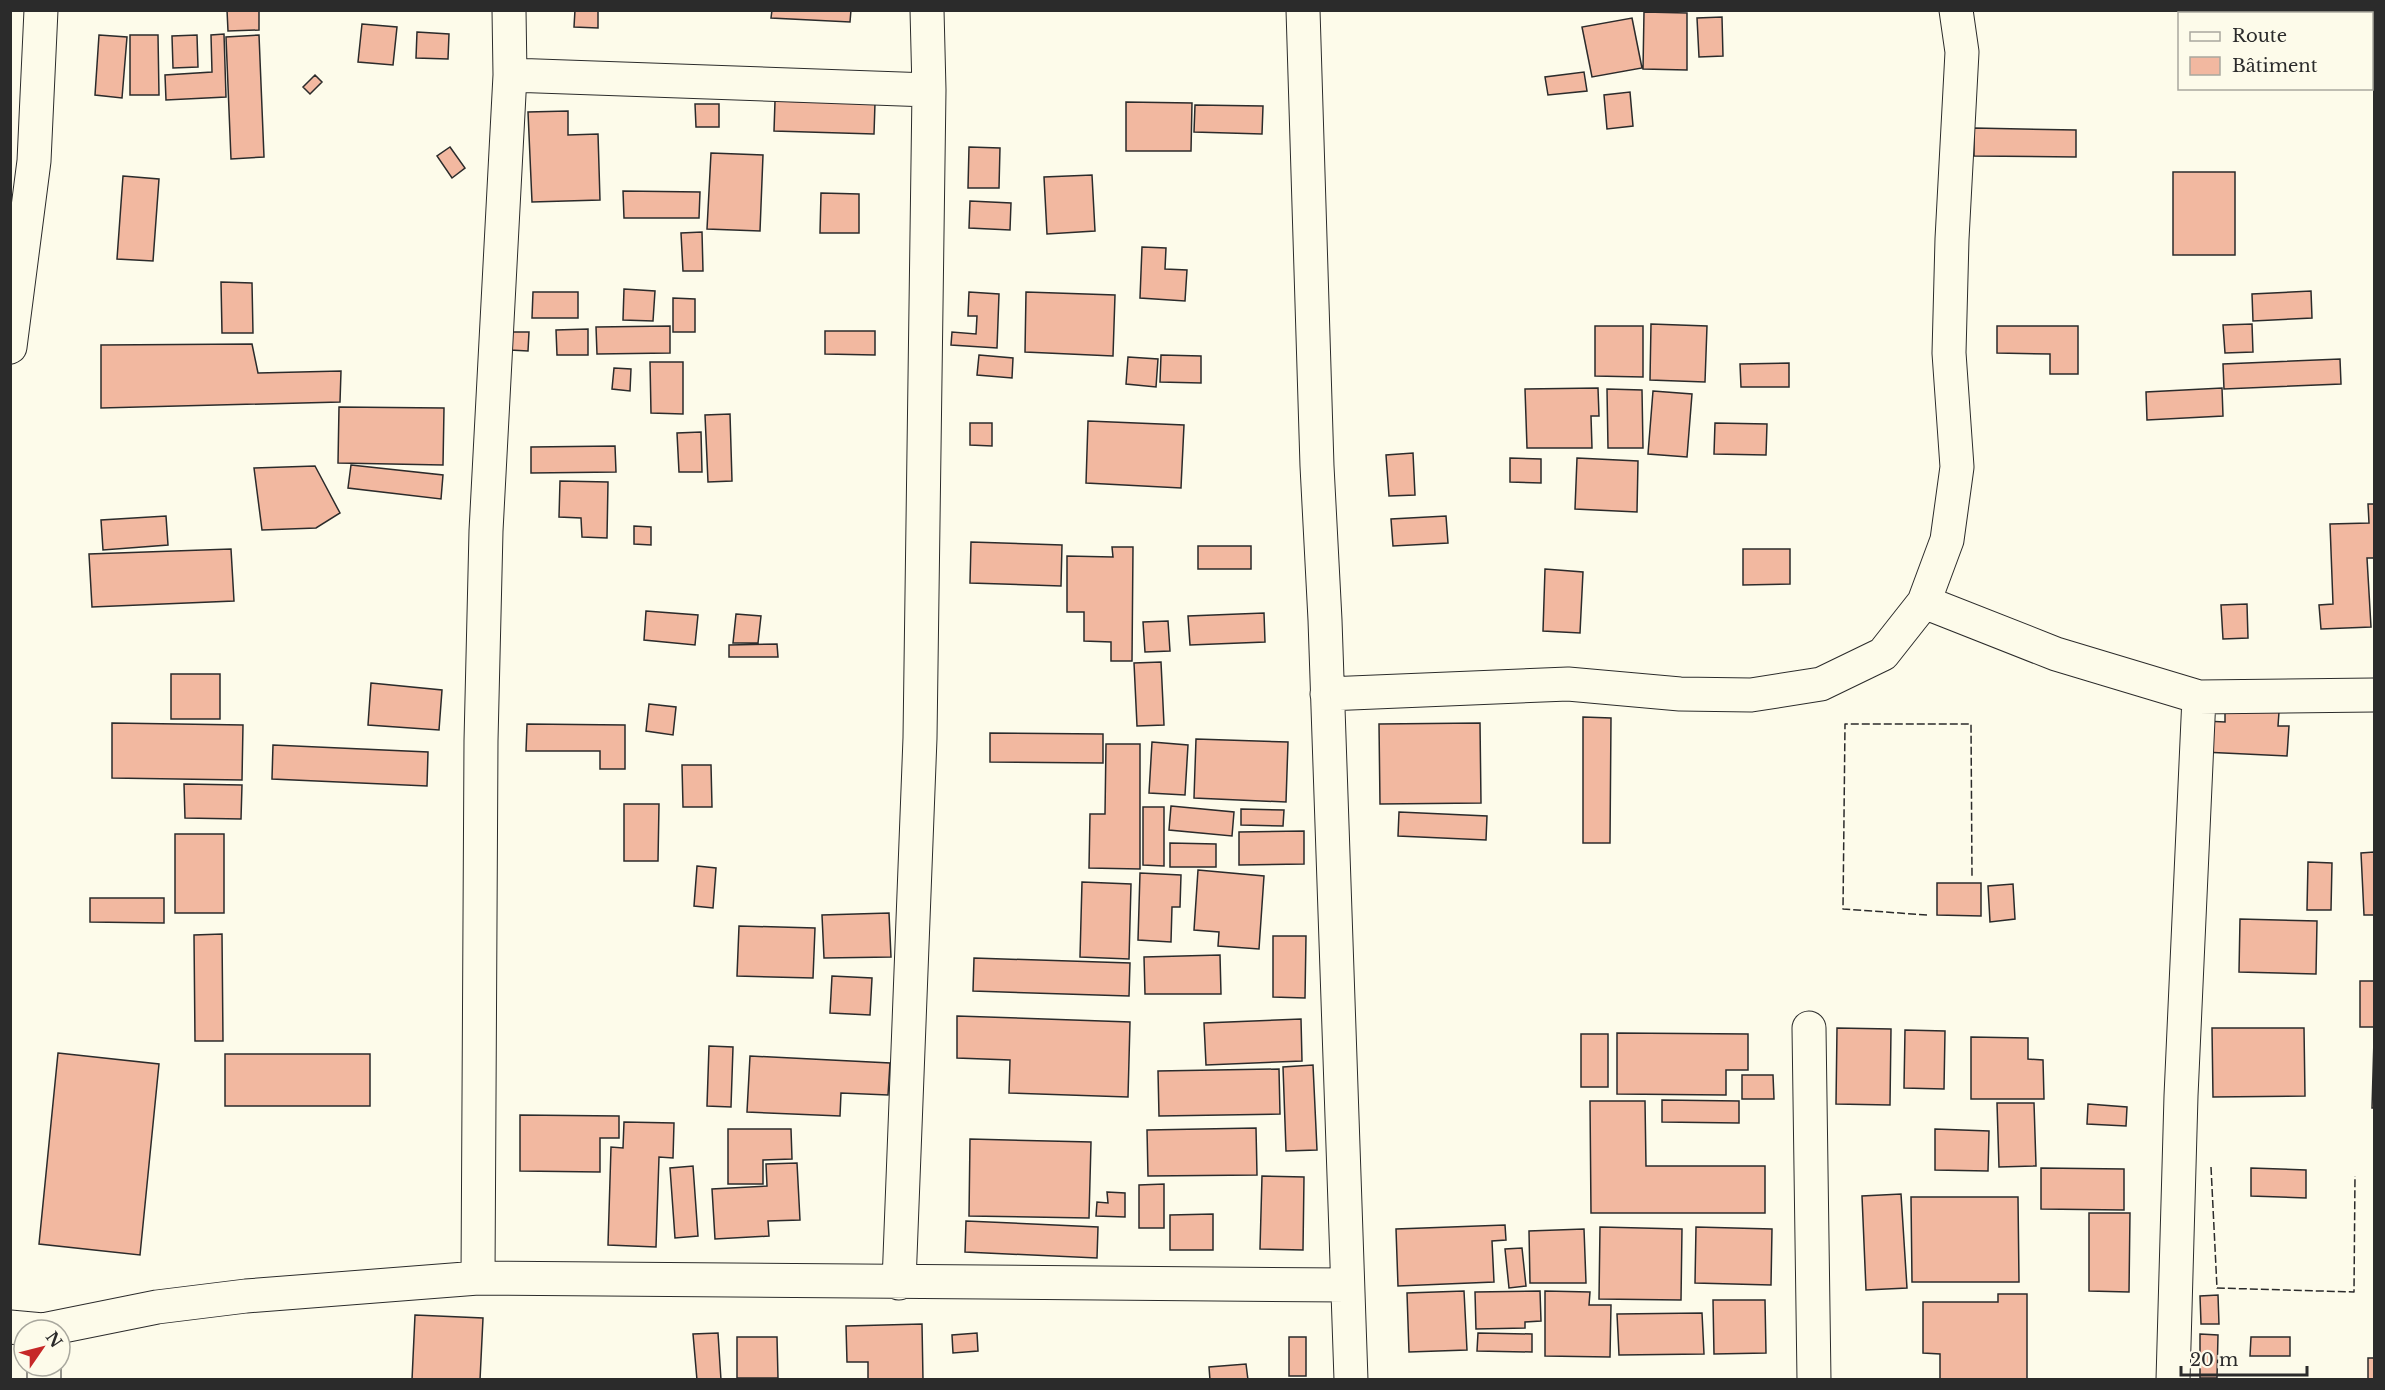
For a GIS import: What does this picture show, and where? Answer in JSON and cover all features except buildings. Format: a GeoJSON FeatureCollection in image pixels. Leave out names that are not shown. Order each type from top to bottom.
{"type":"FeatureCollection","features":[{"type":"Feature","properties":{"kind":"street"},"geometry":{"type":"LineString","coordinates":[[10,347],[34,161],[41,10]]}},
{"type":"Feature","properties":{"kind":"street"},"geometry":{"type":"LineString","coordinates":[[477,1278],[481,741],[486,531],[510,75],[509,10]]}},
{"type":"Feature","properties":{"kind":"street"},"geometry":{"type":"LineString","coordinates":[[899,1283],[920,738],[929,90],[927,10]]}},
{"type":"Feature","properties":{"kind":"street"},"geometry":{"type":"LineString","coordinates":[[1303,10],[1317,466],[1351,1380]]}},
{"type":"Feature","properties":{"kind":"street"},"geometry":{"type":"LineString","coordinates":[[1327,694],[1568,684],[1680,694],[1751,695],[1821,684],[1883,654],[1923,602],[1947,540],[1957,467],[1949,353],[1952,239],[1962,52],[1956,10]]}},
{"type":"Feature","properties":{"kind":"street"},"geometry":{"type":"LineString","coordinates":[[510,75],[929,90]]}},
{"type":"Feature","properties":{"kind":"street"},"geometry":{"type":"LineString","coordinates":[[1923,602],[2056,654],[2199,697],[2374,695]]}},
{"type":"Feature","properties":{"kind":"street"},"geometry":{"type":"LineString","coordinates":[[2173,1380],[2181,1096],[2199,697]]}},
{"type":"Feature","properties":{"kind":"street"},"geometry":{"type":"LineString","coordinates":[[1809,1028],[1814,1380]]}},
{"type":"Feature","properties":{"kind":"street"},"geometry":{"type":"LineString","coordinates":[[72,1324],[157,1306],[246,1296],[477,1278],[1346,1285]]}},
{"type":"Feature","properties":{"kind":"fence"},"geometry":{"type":"LineString","coordinates":[[1927,915],[1843,909],[1845,724],[1971,724],[1972,876]]}},
{"type":"Feature","properties":{"kind":"fence"},"geometry":{"type":"LineString","coordinates":[[2211,1167],[2217,1288],[2354,1292],[2355,1176]]}}]}
